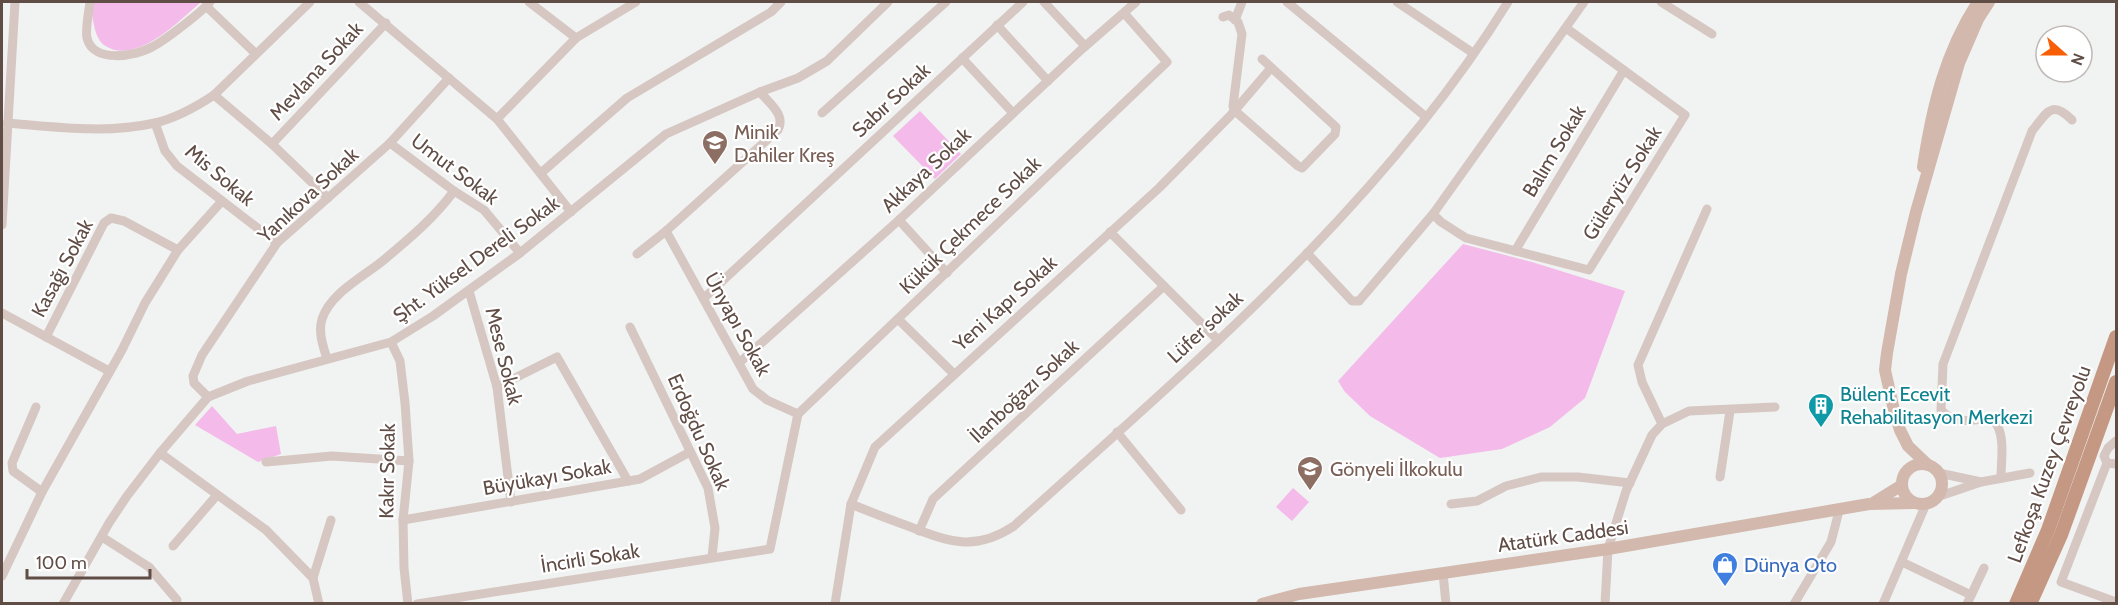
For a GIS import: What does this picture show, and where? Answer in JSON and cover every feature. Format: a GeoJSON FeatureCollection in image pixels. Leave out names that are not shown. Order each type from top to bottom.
{"type":"FeatureCollection","features":[{"type":"Feature","properties":{"kind":"highway","name":"Lefkoşa Kuzey Çevreyolu"},"geometry":{"type":"LineString","coordinates":[[2016,603],[2048,530],[2116,337]]}},
{"type":"Feature","properties":{"kind":"highway","name":"Lefkoşa Kuzey Çevreyolu"},"geometry":{"type":"LineString","coordinates":[[2030,603],[2065,524],[2116,382]]}},
{"type":"Feature","properties":{"kind":"main road"},"geometry":{"type":"LineString","coordinates":[[1908,446],[1903,480],[1904,494],[1926,501],[1942,486],[1939,473],[1908,446],[1897,422],[1885,370],[1890,327],[1916,212],[1931,119],[1946,64],[1977,2]]}},
{"type":"Feature","properties":{"kind":"main road"},"geometry":{"type":"LineString","coordinates":[[1916,212],[1959,63],[1978,20],[1989,2]]}},
{"type":"Feature","properties":{"kind":"main road"},"geometry":{"type":"LineString","coordinates":[[1903,480],[1914,465],[1928,465]]}},
{"type":"Feature","properties":{"kind":"main road","name":"Atatürk Caddesi"},"geometry":{"type":"LineString","coordinates":[[1869,504],[1903,480]]}},
{"type":"Feature","properties":{"kind":"main road","name":"Atatürk Caddesi"},"geometry":{"type":"LineString","coordinates":[[1262,603],[1299,594],[1608,549],[1839,511],[1869,504],[1926,501]]}},
{"type":"Feature","properties":{"kind":"street"},"geometry":{"type":"LineString","coordinates":[[2,225],[15,2]]}},
{"type":"Feature","properties":{"kind":"street"},"geometry":{"type":"LineString","coordinates":[[90,2],[87,39],[94,50],[106,56],[121,57],[152,48],[208,4],[255,53]]}},
{"type":"Feature","properties":{"kind":"street"},"geometry":{"type":"LineString","coordinates":[[7,123],[113,129],[155,123],[200,105],[214,95],[310,2]]}},
{"type":"Feature","properties":{"kind":"street"},"geometry":{"type":"LineString","coordinates":[[359,2],[497,119],[572,212]]}},
{"type":"Feature","properties":{"kind":"street"},"geometry":{"type":"LineString","coordinates":[[528,2],[576,38]]}},
{"type":"Feature","properties":{"kind":"street"},"geometry":{"type":"LineString","coordinates":[[497,119],[576,38],[636,2]]}},
{"type":"Feature","properties":{"kind":"street"},"geometry":{"type":"LineString","coordinates":[[541,173],[627,99],[771,12],[782,2]]}},
{"type":"Feature","properties":{"kind":"street","name":"Şht. Yüksel Dereli Sokak"},"geometry":{"type":"LineString","coordinates":[[63,603],[127,496],[208,397],[248,381],[391,342],[469,291],[520,253],[666,134],[760,92],[798,78],[827,61],[888,2]]}},
{"type":"Feature","properties":{"kind":"street"},"geometry":{"type":"LineString","coordinates":[[822,113],[946,2]]}},
{"type":"Feature","properties":{"kind":"street","name":"Sabır Sokak"},"geometry":{"type":"LineString","coordinates":[[704,298],[1023,2]]}},
{"type":"Feature","properties":{"kind":"street"},"geometry":{"type":"LineString","coordinates":[[1045,2],[1085,46]]}},
{"type":"Feature","properties":{"kind":"street","name":"Akkaya Sokak"},"geometry":{"type":"LineString","coordinates":[[740,363],[899,220],[1085,46],[1136,2]]}},
{"type":"Feature","properties":{"kind":"street"},"geometry":{"type":"LineString","coordinates":[[1235,20],[1242,2]]}},
{"type":"Feature","properties":{"kind":"street"},"geometry":{"type":"LineString","coordinates":[[1287,2],[1426,117]]}},
{"type":"Feature","properties":{"kind":"street"},"geometry":{"type":"LineString","coordinates":[[1396,2],[1473,53]]}},
{"type":"Feature","properties":{"kind":"street","name":"Lüfer sokak"},"geometry":{"type":"LineString","coordinates":[[851,504],[954,542],[976,542],[1001,535],[1014,526],[1273,289],[1371,184],[1426,117],[1508,2]]}},
{"type":"Feature","properties":{"kind":"street"},"geometry":{"type":"LineString","coordinates":[[1306,253],[1352,301],[1359,301],[1433,214],[1584,2]]}},
{"type":"Feature","properties":{"kind":"street"},"geometry":{"type":"LineString","coordinates":[[1661,2],[1675,5],[1712,34]]}},
{"type":"Feature","properties":{"kind":"street","name":"Kükük Çekmece Sokak"},"geometry":{"type":"LineString","coordinates":[[798,414],[1167,62],[1124,13]]}},
{"type":"Feature","properties":{"kind":"street"},"geometry":{"type":"LineString","coordinates":[[1223,16],[1229,15],[1235,20],[1242,34],[1234,110],[1302,168],[1335,134],[1336,127],[1262,59]]}},
{"type":"Feature","properties":{"kind":"street","name":"Mevlana Sokak"},"geometry":{"type":"LineString","coordinates":[[272,144],[386,23]]}},
{"type":"Feature","properties":{"kind":"street"},"geometry":{"type":"LineString","coordinates":[[997,25],[1048,81]]}},
{"type":"Feature","properties":{"kind":"street"},"geometry":{"type":"LineString","coordinates":[[1566,28],[1624,70]]}},
{"type":"Feature","properties":{"kind":"street"},"geometry":{"type":"LineString","coordinates":[[962,58],[1013,113]]}},
{"type":"Feature","properties":{"kind":"street","name":"Yeni Kapı Sokak"},"geometry":{"type":"LineString","coordinates":[[835,603],[851,504],[875,447],[1159,188],[1234,110],[1270,68]]}},
{"type":"Feature","properties":{"kind":"street","name":"Güleryüz Sokak"},"geometry":{"type":"LineString","coordinates":[[1515,251],[1589,270],[1685,115],[1624,70]]}},
{"type":"Feature","properties":{"kind":"street","name":"Balım Sokak"},"geometry":{"type":"LineString","coordinates":[[1515,251],[1624,70]]}},
{"type":"Feature","properties":{"kind":"street","name":"Yanıkova Sokak"},"geometry":{"type":"LineString","coordinates":[[208,397],[194,383],[193,376],[202,355],[277,243],[390,143],[448,78]]}},
{"type":"Feature","properties":{"kind":"street"},"geometry":{"type":"LineString","coordinates":[[637,254],[666,231],[778,130],[782,122],[780,116],[760,92]]}},
{"type":"Feature","properties":{"kind":"street"},"geometry":{"type":"LineString","coordinates":[[214,95],[272,144],[328,198]]}},
{"type":"Feature","properties":{"kind":"street"},"geometry":{"type":"LineString","coordinates":[[2001,478],[2001,441],[1998,426],[1994,421],[1986,418],[1969,422],[1949,419],[1941,410],[1943,364],[2032,130],[2049,111],[2056,108],[2062,109],[2072,120]]}},
{"type":"Feature","properties":{"kind":"street","name":"Mis Sokak"},"geometry":{"type":"LineString","coordinates":[[155,123],[165,151],[177,166],[277,243]]}},
{"type":"Feature","properties":{"kind":"street","name":"Umut Sokak"},"geometry":{"type":"LineString","coordinates":[[390,143],[454,191],[484,210],[520,253]]}},
{"type":"Feature","properties":{"kind":"street"},"geometry":{"type":"LineString","coordinates":[[327,359],[321,337],[322,320],[327,308],[340,293],[386,258],[440,209],[454,191]]}},
{"type":"Feature","properties":{"kind":"street"},"geometry":{"type":"LineString","coordinates":[[2,576],[42,492],[145,303],[178,250],[222,201]]}},
{"type":"Feature","properties":{"kind":"street"},"geometry":{"type":"LineString","coordinates":[[1662,424],[1642,382],[1638,365],[1707,209]]}},
{"type":"Feature","properties":{"kind":"street"},"geometry":{"type":"LineString","coordinates":[[1433,214],[1466,238],[1515,251]]}},
{"type":"Feature","properties":{"kind":"street","name":"Kasağı Sokak"},"geometry":{"type":"LineString","coordinates":[[46,337],[104,223],[111,218],[124,221],[178,250]]}},
{"type":"Feature","properties":{"kind":"street"},"geometry":{"type":"LineString","coordinates":[[899,220],[946,273]]}},
{"type":"Feature","properties":{"kind":"street","name":"Ünyapı Sokak"},"geometry":{"type":"LineString","coordinates":[[666,231],[753,389],[767,400],[798,414]]}},
{"type":"Feature","properties":{"kind":"street"},"geometry":{"type":"LineString","coordinates":[[1110,232],[1218,340]]}},
{"type":"Feature","properties":{"kind":"street","name":"İlanboğazı Sokak"},"geometry":{"type":"LineString","coordinates":[[919,531],[933,499],[1164,286]]}},
{"type":"Feature","properties":{"kind":"street","name":"Mese Sokak"},"geometry":{"type":"LineString","coordinates":[[469,291],[497,387],[511,502]]}},
{"type":"Feature","properties":{"kind":"street"},"geometry":{"type":"LineString","coordinates":[[2,313],[109,371]]}},
{"type":"Feature","properties":{"kind":"street"},"geometry":{"type":"LineString","coordinates":[[898,319],[954,374]]}},
{"type":"Feature","properties":{"kind":"street","name":"Erdoğdu Sokak"},"geometry":{"type":"LineString","coordinates":[[630,327],[708,488],[715,528],[712,557]]}},
{"type":"Feature","properties":{"kind":"street","name":"Kakır Sokak"},"geometry":{"type":"LineString","coordinates":[[391,342],[400,361],[409,461],[404,520],[404,568],[408,603]]}},
{"type":"Feature","properties":{"kind":"street"},"geometry":{"type":"LineString","coordinates":[[497,387],[557,357],[628,481]]}},
{"type":"Feature","properties":{"kind":"street"},"geometry":{"type":"LineString","coordinates":[[36,407],[12,462],[13,471],[42,492]]}},
{"type":"Feature","properties":{"kind":"street"},"geometry":{"type":"LineString","coordinates":[[1605,603],[1608,549],[1630,483],[1652,435],[1662,424],[1689,411],[1730,411],[1775,407]]}},
{"type":"Feature","properties":{"kind":"street"},"geometry":{"type":"LineString","coordinates":[[1720,477],[1730,411]]}},
{"type":"Feature","properties":{"kind":"street","name":"İncirli Sokak"},"geometry":{"type":"LineString","coordinates":[[417,603],[770,549],[798,414]]}},
{"type":"Feature","properties":{"kind":"street"},"geometry":{"type":"LineString","coordinates":[[1117,432],[1181,510]]}},
{"type":"Feature","properties":{"kind":"street"},"geometry":{"type":"LineString","coordinates":[[2116,441],[2108,448],[2109,461],[2061,582],[2116,602]]}},
{"type":"Feature","properties":{"kind":"street","name":"Büyükayı Sokak"},"geometry":{"type":"LineString","coordinates":[[404,520],[640,479],[690,452]]}},
{"type":"Feature","properties":{"kind":"street"},"geometry":{"type":"LineString","coordinates":[[160,453],[266,530],[313,578]]}},
{"type":"Feature","properties":{"kind":"street"},"geometry":{"type":"LineString","coordinates":[[266,462],[332,456],[409,461]]}},
{"type":"Feature","properties":{"kind":"street","name":"Atatürk Caddesi"},"geometry":{"type":"LineString","coordinates":[[1939,473],[1981,482]]}},
{"type":"Feature","properties":{"kind":"street","name":"Atatürk Caddesi"},"geometry":{"type":"LineString","coordinates":[[1926,501],[1981,482],[2030,473]]}},
{"type":"Feature","properties":{"kind":"street"},"geometry":{"type":"LineString","coordinates":[[1450,504],[1477,501],[1506,486],[1541,477],[1578,477],[1630,483]]}},
{"type":"Feature","properties":{"kind":"street"},"geometry":{"type":"LineString","coordinates":[[173,546],[217,495]]}},
{"type":"Feature","properties":{"kind":"street"},"geometry":{"type":"LineString","coordinates":[[1883,603],[1926,501]]}},
{"type":"Feature","properties":{"kind":"street"},"geometry":{"type":"LineString","coordinates":[[1794,603],[1831,542],[1839,511]]}},
{"type":"Feature","properties":{"kind":"street"},"geometry":{"type":"LineString","coordinates":[[319,603],[313,578],[331,520]]}},
{"type":"Feature","properties":{"kind":"street"},"geometry":{"type":"LineString","coordinates":[[102,537],[149,567],[177,600]]}},
{"type":"Feature","properties":{"kind":"street"},"geometry":{"type":"LineString","coordinates":[[1902,562],[1969,599],[1984,568]]}},
{"type":"Feature","properties":{"kind":"street"},"geometry":{"type":"LineString","coordinates":[[1443,573],[1446,603]]}},
{"type":"Feature","properties":{"kind":"shaded area"},"geometry":{"type":"Polygon","coordinates":[[[90,2],[201,2],[169,29],[143,46],[129,50],[116,50],[100,41],[94,25],[90,2]]]}},
{"type":"Feature","properties":{"kind":"shaded area"},"geometry":{"type":"Polygon","coordinates":[[[920,111],[961,154],[935,179],[893,136],[920,111]]]}},
{"type":"Feature","properties":{"kind":"shaded area"},"geometry":{"type":"Polygon","coordinates":[[[1463,244],[1532,262],[1625,291],[1585,398],[1550,427],[1502,449],[1440,458],[1370,416],[1345,392],[1338,381],[1463,244]]]}},
{"type":"Feature","properties":{"kind":"shaded area"},"geometry":{"type":"Polygon","coordinates":[[[212,406],[237,434],[276,426],[281,454],[258,462],[195,425],[212,406]]]}},
{"type":"Feature","properties":{"kind":"shaded area"},"geometry":{"type":"Polygon","coordinates":[[[1293,488],[1309,502],[1292,521],[1276,507],[1293,488]]]}},
{"type":"Feature","properties":{"kind":"place","name":"Minik Dahiler Kreş"},"geometry":{"type":"Point","coordinates":[715,166]}},
{"type":"Feature","properties":{"kind":"place","name":"Bülent Ecevit Rehabilitasyon Merkezi"},"geometry":{"type":"Point","coordinates":[1821,429]}},
{"type":"Feature","properties":{"kind":"place","name":"Gönyeli İlkokulu"},"geometry":{"type":"Point","coordinates":[1310,492]}},
{"type":"Feature","properties":{"kind":"place","name":"Dünya Oto"},"geometry":{"type":"Point","coordinates":[1725,588]}}]}
